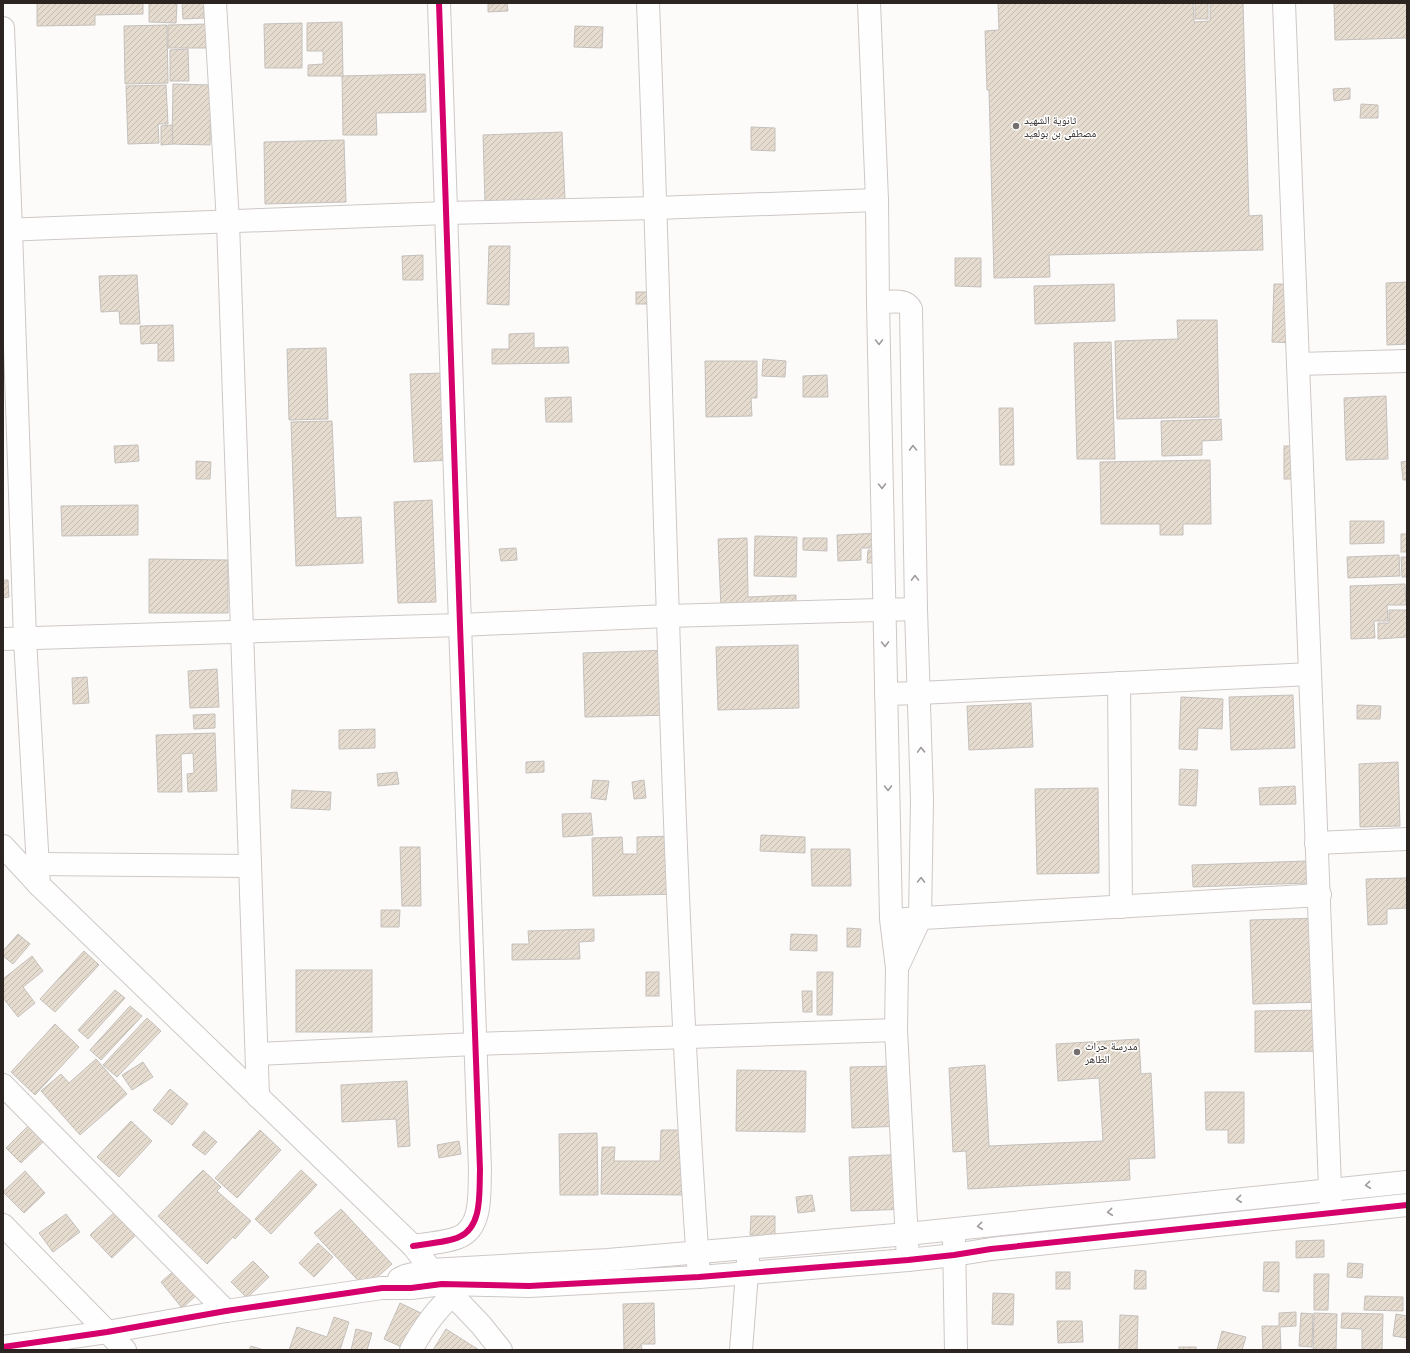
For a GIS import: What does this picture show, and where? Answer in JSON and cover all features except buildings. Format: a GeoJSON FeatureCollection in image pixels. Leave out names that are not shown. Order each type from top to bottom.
{"type":"FeatureCollection","features":[{"type":"Feature","properties":{"kind":"street"},"geometry":{"type":"LineString","coordinates":[[215,3],[228,222],[258,1098]]}},
{"type":"Feature","properties":{"kind":"street"},"geometry":{"type":"LineString","coordinates":[[413,1246],[458,1238],[469,1231],[475,1219],[479,1199],[480,1170],[439,3]]}},
{"type":"Feature","properties":{"kind":"street"},"geometry":{"type":"LineString","coordinates":[[648,3],[656,208],[668,616],[684,1037],[699,1277]]}},
{"type":"Feature","properties":{"kind":"street"},"geometry":{"type":"LineString","coordinates":[[869,3],[877,200],[890,919],[897,968],[896,1030],[908,1260]]}},
{"type":"Feature","properties":{"kind":"street"},"geometry":{"type":"LineString","coordinates":[[1284,3],[1316,843],[1320,895],[1331,1213]]}},
{"type":"Feature","properties":{"kind":"street"},"geometry":{"type":"LineString","coordinates":[[3,28],[7,230],[25,639],[38,874]]}},
{"type":"Feature","properties":{"kind":"street"},"geometry":{"type":"LineString","coordinates":[[7,230],[446,213],[656,208],[877,200]]}},
{"type":"Feature","properties":{"kind":"street"},"geometry":{"type":"LineString","coordinates":[[878,303],[903,302],[911,309],[916,610],[922,800],[920,919],[897,968]]}},
{"type":"Feature","properties":{"kind":"street"},"geometry":{"type":"LineString","coordinates":[[1298,364],[1407,361]]}},
{"type":"Feature","properties":{"kind":"street"},"geometry":{"type":"LineString","coordinates":[[3,640],[242,633],[668,616],[916,610]]}},
{"type":"Feature","properties":{"kind":"street"},"geometry":{"type":"LineString","coordinates":[[886,694],[1310,674]]}},
{"type":"Feature","properties":{"kind":"street"},"geometry":{"type":"LineString","coordinates":[[1119,683],[1121,907]]}},
{"type":"Feature","properties":{"kind":"street"},"geometry":{"type":"LineString","coordinates":[[1316,843],[1407,840]]}},
{"type":"Feature","properties":{"kind":"street"},"geometry":{"type":"LineString","coordinates":[[3,846],[38,874],[258,1098],[413,1246],[441,1284],[481,1325],[501,1350]]}},
{"type":"Feature","properties":{"kind":"street"},"geometry":{"type":"LineString","coordinates":[[38,874],[250,866]]}},
{"type":"Feature","properties":{"kind":"street"},"geometry":{"type":"LineString","coordinates":[[890,919],[920,919],[1320,895]]}},
{"type":"Feature","properties":{"kind":"street"},"geometry":{"type":"LineString","coordinates":[[257,1054],[475,1044],[896,1030]]}},
{"type":"Feature","properties":{"kind":"street"},"geometry":{"type":"LineString","coordinates":[[3,1085],[226,1311]]}},
{"type":"Feature","properties":{"kind":"street"},"geometry":{"type":"LineString","coordinates":[[3,1347],[106,1332],[226,1311],[382,1288],[411,1288],[608,1260],[907,1234],[1407,1182]]}},
{"type":"Feature","properties":{"kind":"street"},"geometry":{"type":"LineString","coordinates":[[441,1284],[529,1286],[747,1274],[908,1260],[998,1248],[1407,1205]]}},
{"type":"Feature","properties":{"kind":"street"},"geometry":{"type":"LineString","coordinates":[[3,1225],[125,1350]]}},
{"type":"Feature","properties":{"kind":"street"},"geometry":{"type":"LineString","coordinates":[[953,1229],[956,1350]]}},
{"type":"Feature","properties":{"kind":"street"},"geometry":{"type":"LineString","coordinates":[[741,1350],[748,1247]]}},
{"type":"Feature","properties":{"kind":"street"},"geometry":{"type":"LineString","coordinates":[[411,1350],[430,1319],[443,1304],[441,1284]]}},
{"type":"Feature","properties":{"kind":"cycle path"},"geometry":{"type":"LineString","coordinates":[[413,1246],[449,1240],[459,1237],[467,1232],[476,1217],[480,1188],[439,3]]}},
{"type":"Feature","properties":{"kind":"cycle path"},"geometry":{"type":"LineString","coordinates":[[3,1347],[107,1332],[226,1311],[382,1288],[411,1288],[442,1284],[529,1286],[699,1277],[908,1260],[991,1249],[1407,1205]]}},
{"type":"Feature","properties":{"kind":"place","name":"ثانوية الشهيد مصطفى بن بولعيد"},"geometry":{"type":"Point","coordinates":[1016,126]}},
{"type":"Feature","properties":{"kind":"place","name":"مدرسة حراث الطاهر"},"geometry":{"type":"Point","coordinates":[1077,1052]}}]}
